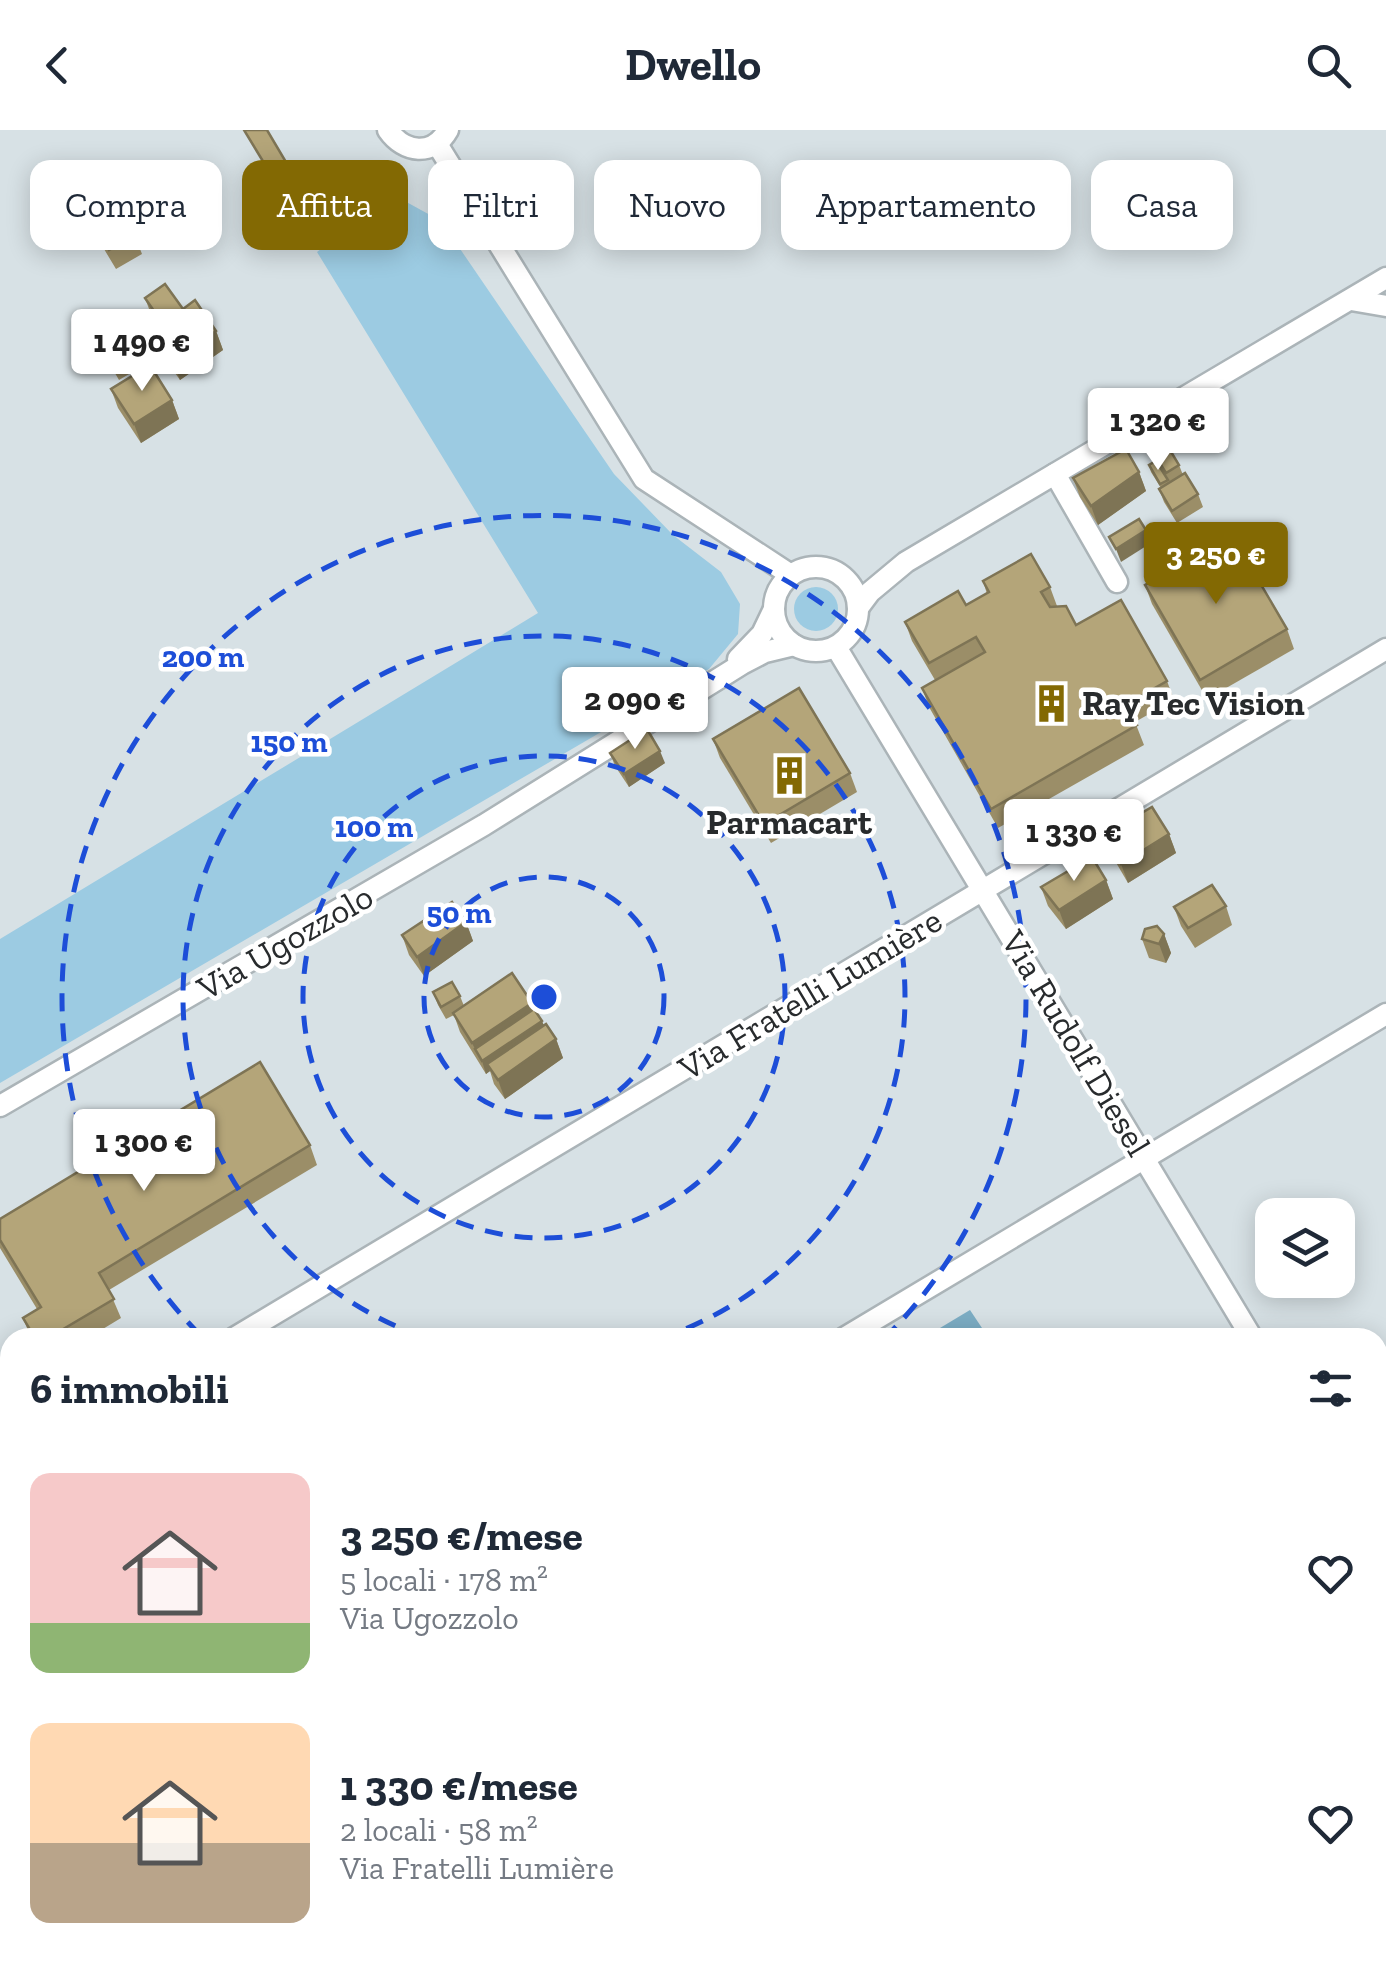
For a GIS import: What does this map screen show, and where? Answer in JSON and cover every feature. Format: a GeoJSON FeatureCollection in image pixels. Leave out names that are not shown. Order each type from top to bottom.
{"type":"FeatureCollection","features":[{"type":"Feature","properties":{"kind":"street"},"geometry":{"type":"LineString","coordinates":[[388,130],[405,147],[416,150],[442,137],[644,479],[791,575]]}},
{"type":"Feature","properties":{"kind":"street"},"geometry":{"type":"LineString","coordinates":[[906,562],[868,574],[840,574],[815,567],[791,575],[776,596],[776,623],[794,645],[815,651],[836,646],[852,630],[858,608],[870,592],[906,562],[1386,278]]}},
{"type":"Feature","properties":{"kind":"street"},"geometry":{"type":"LineString","coordinates":[[1348,300],[1386,306]]}},
{"type":"Feature","properties":{"kind":"street"},"geometry":{"type":"LineString","coordinates":[[1055,474],[1116,582]]}},
{"type":"Feature","properties":{"kind":"street"},"geometry":{"type":"LineString","coordinates":[[840,574],[850,583],[858,608]]}},
{"type":"Feature","properties":{"kind":"street","name":"Via Ugozzolo"},"geometry":{"type":"LineString","coordinates":[[720,677],[762,634],[774,608]]}},
{"type":"Feature","properties":{"kind":"street","name":"Via Ugozzolo"},"geometry":{"type":"LineString","coordinates":[[0,1106],[484,825],[720,677],[765,652],[794,645]]}},
{"type":"Feature","properties":{"kind":"street","name":"Via Rudolf Diesel"},"geometry":{"type":"LineString","coordinates":[[836,646],[1246,1328]]}},
{"type":"Feature","properties":{"kind":"street","name":"Via Fratelli Lumière"},"geometry":{"type":"LineString","coordinates":[[251,1328],[1386,649]]}},
{"type":"Feature","properties":{"kind":"street"},"geometry":{"type":"LineString","coordinates":[[861,1328],[1386,1014]]}},
{"type":"Feature","properties":{"kind":"shaded area"},"geometry":{"type":"Polygon","coordinates":[[[408,203],[428,214],[428,250],[461,250],[614,474],[673,535],[721,572],[740,604],[738,634],[709,669],[0,1083],[0,939],[538,613],[317,252],[408,250],[408,203]]]}},
{"type":"Feature","properties":{"kind":"shaded area"},"geometry":{"type":"Polygon","coordinates":[[[816,587],[832,593],[838,609],[832,625],[816,631],[800,625],[794,609],[800,593],[816,587]]]}},
{"type":"Feature","properties":{"kind":"shaded area"},"geometry":{"type":"Polygon","coordinates":[[[970,1310],[982,1328],[940,1328],[970,1310]]]}},
{"type":"Feature","properties":{"kind":"building"},"geometry":{"type":"Polygon","coordinates":[[[244,130],[267,130],[285,160],[262,160],[244,130]]]}},
{"type":"Feature","properties":{"kind":"building"},"geometry":{"type":"Polygon","coordinates":[[[165,284],[183,309],[195,300],[216,331],[173,361],[152,331],[163,324],[145,298],[165,284]]]}},
{"type":"Feature","properties":{"kind":"building"},"geometry":{"type":"Polygon","coordinates":[[[118,321],[137,354],[115,367],[104,349],[112,344],[104,329],[118,321]]]}},
{"type":"Feature","properties":{"kind":"building"},"geometry":{"type":"Polygon","coordinates":[[[150,365],[172,400],[134,424],[111,389],[150,365]]]}},
{"type":"Feature","properties":{"kind":"building"},"geometry":{"type":"Polygon","coordinates":[[[1158,430],[1179,465],[1166,473],[1145,439],[1158,430]]]}},
{"type":"Feature","properties":{"kind":"building"},"geometry":{"type":"Polygon","coordinates":[[[1126,449],[1139,472],[1091,506],[1073,478],[1126,449]]]}},
{"type":"Feature","properties":{"kind":"building"},"geometry":{"type":"Polygon","coordinates":[[[1156,461],[1168,480],[1160,484],[1149,465],[1156,461]]]}},
{"type":"Feature","properties":{"kind":"building"},"geometry":{"type":"Polygon","coordinates":[[[1185,473],[1198,494],[1172,511],[1159,489],[1185,473]]]}},
{"type":"Feature","properties":{"kind":"building"},"geometry":{"type":"Polygon","coordinates":[[[1139,519],[1146,530],[1116,549],[1109,537],[1139,519]]]}},
{"type":"Feature","properties":{"kind":"building"},"geometry":{"type":"Polygon","coordinates":[[[1232,535],[1287,629],[1200,680],[1145,585],[1232,535]]]}},
{"type":"Feature","properties":{"kind":"building","name":"Ray Tec Vision"},"geometry":{"type":"Polygon","coordinates":[[[1031,554],[1050,587],[1041,592],[1050,607],[1066,606],[1076,625],[1121,600],[1167,681],[1125,705],[1137,725],[991,809],[922,688],[985,652],[976,637],[929,663],[905,622],[958,591],[966,605],[989,592],[983,581],[1031,554]]]}},
{"type":"Feature","properties":{"kind":"building","name":"Parmacart"},"geometry":{"type":"Polygon","coordinates":[[[799,688],[850,773],[764,824],[713,739],[799,688]]]}},
{"type":"Feature","properties":{"kind":"building"},"geometry":{"type":"Polygon","coordinates":[[[647,729],[660,751],[624,774],[610,753],[647,729]]]}},
{"type":"Feature","properties":{"kind":"building"},"geometry":{"type":"Polygon","coordinates":[[[1152,807],[1169,834],[1121,864],[1104,835],[1152,807]]]}},
{"type":"Feature","properties":{"kind":"building"},"geometry":{"type":"Polygon","coordinates":[[[1092,857],[1106,880],[1059,910],[1041,887],[1092,857]]]}},
{"type":"Feature","properties":{"kind":"building"},"geometry":{"type":"Polygon","coordinates":[[[1212,885],[1226,906],[1188,928],[1174,907],[1212,885]]]}},
{"type":"Feature","properties":{"kind":"building"},"geometry":{"type":"Polygon","coordinates":[[[452,902],[466,922],[417,957],[402,935],[452,902]]]}},
{"type":"Feature","properties":{"kind":"building"},"geometry":{"type":"Polygon","coordinates":[[[1157,926],[1164,934],[1159,944],[1142,939],[1145,929],[1157,926]]]}},
{"type":"Feature","properties":{"kind":"building"},"geometry":{"type":"Polygon","coordinates":[[[512,973],[532,1003],[472,1043],[453,1013],[512,973]]]}},
{"type":"Feature","properties":{"kind":"building"},"geometry":{"type":"Polygon","coordinates":[[[452,982],[460,996],[441,1007],[433,992],[452,982]]]}},
{"type":"Feature","properties":{"kind":"building"},"geometry":{"type":"Polygon","coordinates":[[[534,1009],[542,1021],[482,1061],[475,1049],[534,1009]]]}},
{"type":"Feature","properties":{"kind":"building"},"geometry":{"type":"Polygon","coordinates":[[[546,1024],[556,1039],[498,1080],[487,1064],[546,1024]]]}},
{"type":"Feature","properties":{"kind":"building"},"geometry":{"type":"Polygon","coordinates":[[[260,1062],[310,1145],[99,1273],[114,1299],[65,1328],[29,1328],[23,1318],[41,1307],[0,1240],[0,1219],[260,1062]]]}},
{"type":"Feature","properties":{"kind":"place","name":"Ray Tec Vision"},"geometry":{"type":"Point","coordinates":[1052,703]}},
{"type":"Feature","properties":{"kind":"place","name":"Parmacart"},"geometry":{"type":"Point","coordinates":[789,775]}}]}
